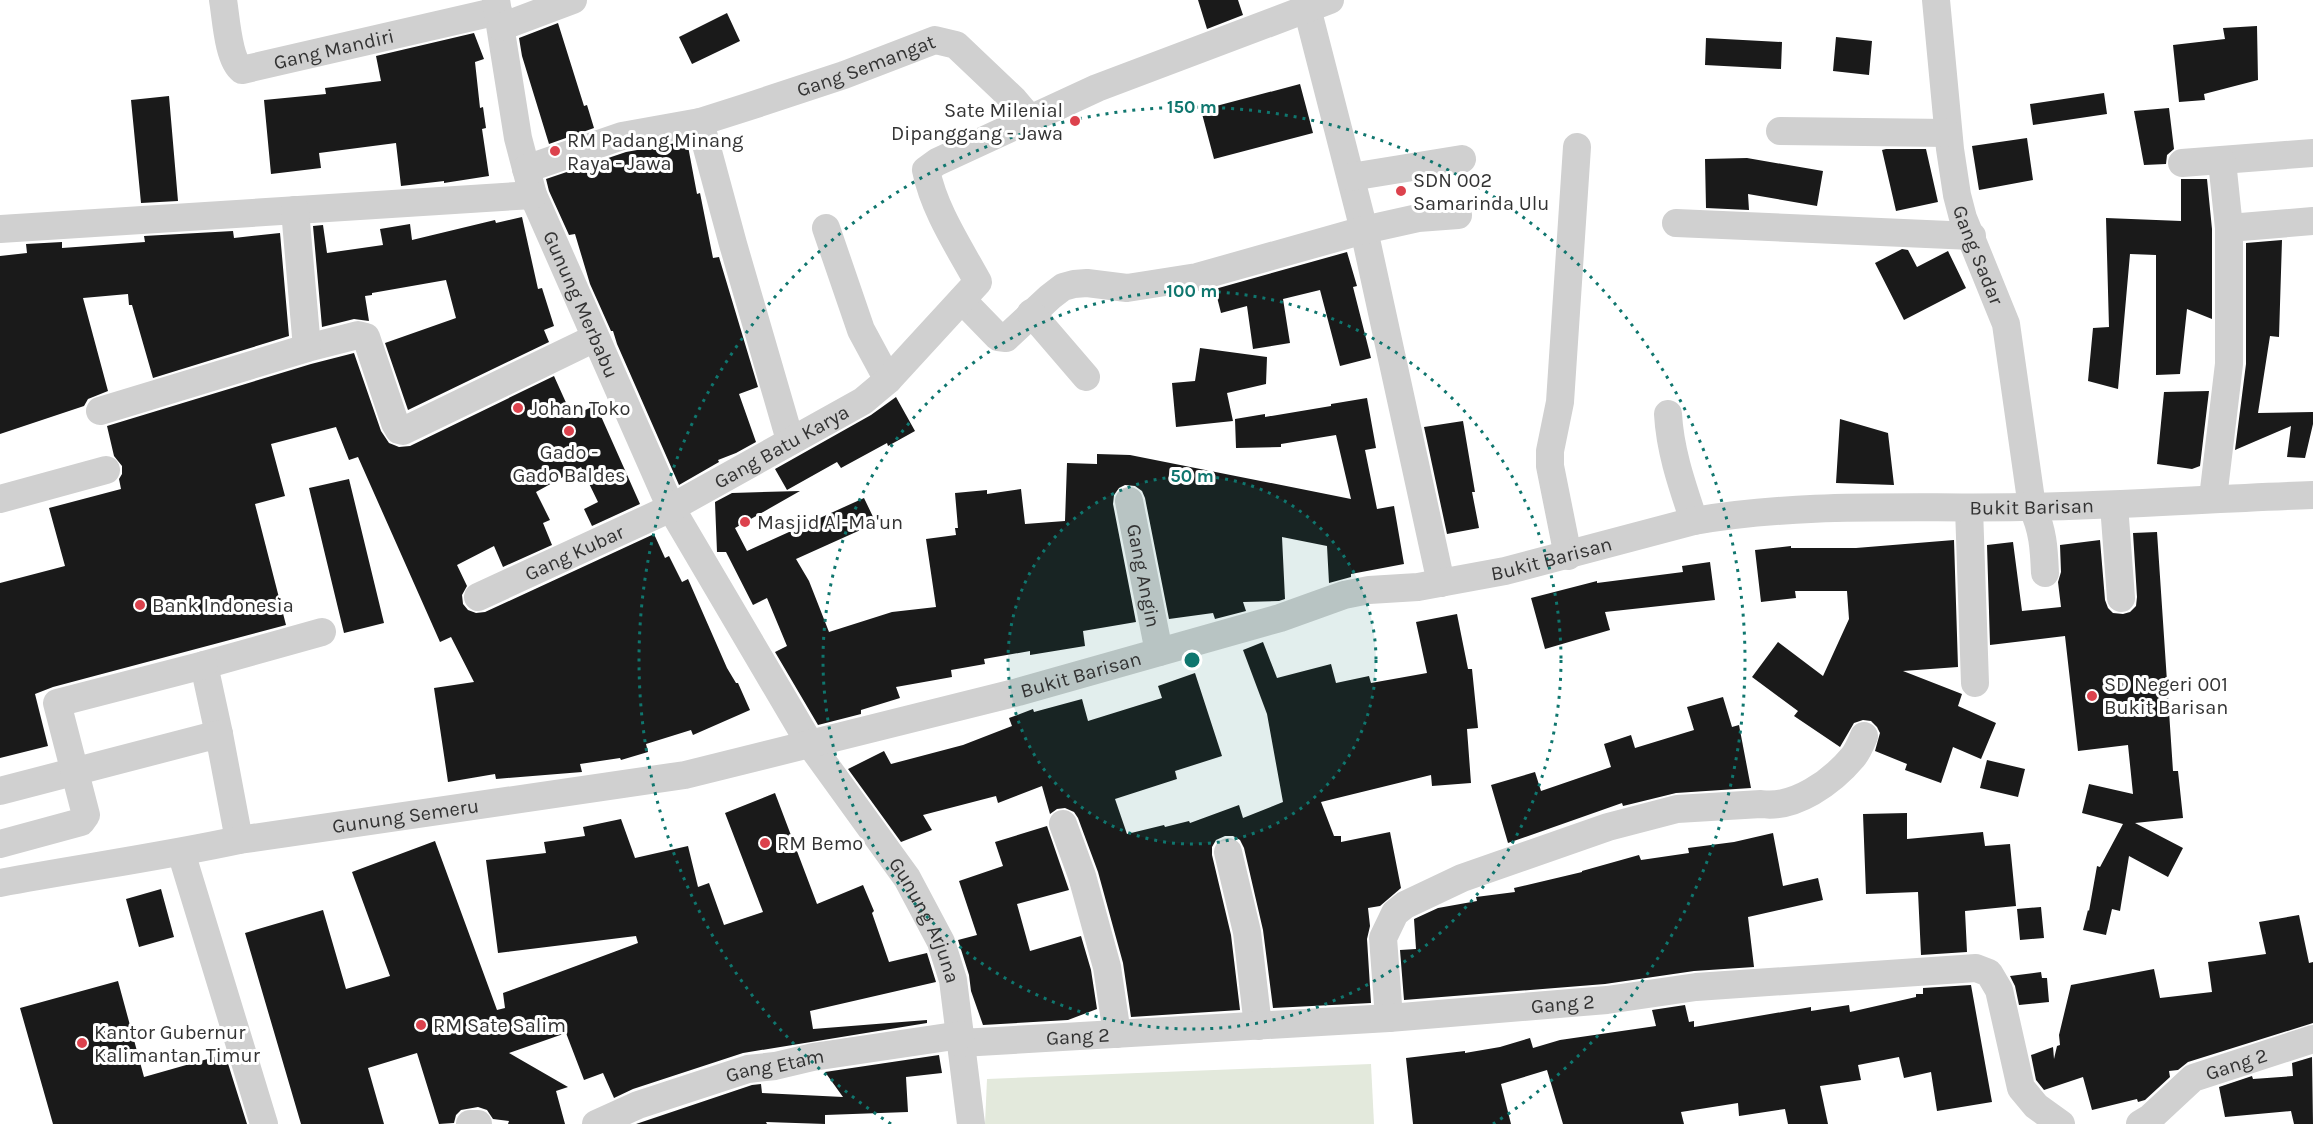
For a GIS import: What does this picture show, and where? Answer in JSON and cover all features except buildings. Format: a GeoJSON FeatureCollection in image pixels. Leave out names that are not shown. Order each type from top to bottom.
{"type":"FeatureCollection","features":[{"type":"Feature","properties":{"kind":"street","name":"Gang Mandiri"},"geometry":{"type":"LineString","coordinates":[[223,0],[232,53],[238,68],[242,70],[498,13]]}},
{"type":"Feature","properties":{"kind":"street"},"geometry":{"type":"LineString","coordinates":[[498,13],[573,0]]}},
{"type":"Feature","properties":{"kind":"street","name":"Gang Sadar"},"geometry":{"type":"LineString","coordinates":[[1936,0],[1948,133],[1957,195],[1963,218],[2006,324],[2032,507],[2040,522],[2043,535],[2045,573]]}},
{"type":"Feature","properties":{"kind":"street"},"geometry":{"type":"LineString","coordinates":[[1031,120],[1097,88],[1318,4],[1351,177],[1440,583]]}},
{"type":"Feature","properties":{"kind":"street","name":"Gunung Merbabu"},"geometry":{"type":"LineString","coordinates":[[498,13],[518,138],[530,182],[595,338],[670,508],[810,744]]}},
{"type":"Feature","properties":{"kind":"street","name":"Gang Semangat"},"geometry":{"type":"LineString","coordinates":[[0,229],[295,210],[530,182],[622,136],[700,122],[844,75],[935,40],[956,45],[1014,100],[1031,120]]}},
{"type":"Feature","properties":{"kind":"street","name":"Gang Batu Karya"},"geometry":{"type":"LineString","coordinates":[[670,508],[863,400],[888,380],[978,282],[954,240],[929,183],[927,170],[937,162],[1031,120]]}},
{"type":"Feature","properties":{"kind":"street"},"geometry":{"type":"LineString","coordinates":[[700,122],[790,440]]}},
{"type":"Feature","properties":{"kind":"street"},"geometry":{"type":"LineString","coordinates":[[1780,131],[1948,133]]}},
{"type":"Feature","properties":{"kind":"street"},"geometry":{"type":"LineString","coordinates":[[1568,556],[1550,466],[1550,451],[1560,402],[1577,147]]}},
{"type":"Feature","properties":{"kind":"street"},"geometry":{"type":"LineString","coordinates":[[2182,163],[2313,153]]}},
{"type":"Feature","properties":{"kind":"street"},"geometry":{"type":"LineString","coordinates":[[1351,177],[1462,159]]}},
{"type":"Feature","properties":{"kind":"street"},"geometry":{"type":"LineString","coordinates":[[2213,498],[2229,364],[2229,228],[2223,161]]}},
{"type":"Feature","properties":{"kind":"street"},"geometry":{"type":"LineString","coordinates":[[295,210],[307,348]]}},
{"type":"Feature","properties":{"kind":"street"},"geometry":{"type":"LineString","coordinates":[[962,300],[1001,338],[1005,338],[1056,292],[1074,284],[1087,283],[1127,288],[1197,277],[1364,230],[1418,218],[1458,215]]}},
{"type":"Feature","properties":{"kind":"street"},"geometry":{"type":"LineString","coordinates":[[2229,228],[2313,221]]}},
{"type":"Feature","properties":{"kind":"street"},"geometry":{"type":"LineString","coordinates":[[1676,223],[1972,236]]}},
{"type":"Feature","properties":{"kind":"street"},"geometry":{"type":"LineString","coordinates":[[826,228],[861,330],[888,380]]}},
{"type":"Feature","properties":{"kind":"street"},"geometry":{"type":"LineString","coordinates":[[1031,313],[1086,377]]}},
{"type":"Feature","properties":{"kind":"street"},"geometry":{"type":"LineString","coordinates":[[100,411],[307,348],[358,335],[366,337],[395,423],[399,430],[403,431],[595,338]]}},
{"type":"Feature","properties":{"kind":"street"},"geometry":{"type":"LineString","coordinates":[[1668,414],[1669,434],[1676,468],[1694,521]]}},
{"type":"Feature","properties":{"kind":"street"},"geometry":{"type":"LineString","coordinates":[[0,499],[106,470]]}},
{"type":"Feature","properties":{"kind":"street","name":"Bukit Barisan"},"geometry":{"type":"LineString","coordinates":[[810,744],[1018,692],[1280,618],[1344,595],[1369,590],[1418,587],[1568,556],[1694,521],[1767,511],[1824,508],[2032,507],[2313,495]]}},
{"type":"Feature","properties":{"kind":"street","name":"Gang Angin"},"geometry":{"type":"LineString","coordinates":[[1129,501],[1160,652]]}},
{"type":"Feature","properties":{"kind":"street"},"geometry":{"type":"LineString","coordinates":[[2114,504],[2121,598]]}},
{"type":"Feature","properties":{"kind":"street","name":"Gang Kubar"},"geometry":{"type":"LineString","coordinates":[[478,597],[670,508]]}},
{"type":"Feature","properties":{"kind":"street"},"geometry":{"type":"LineString","coordinates":[[1968,508],[1975,683]]}},
{"type":"Feature","properties":{"kind":"street"},"geometry":{"type":"LineString","coordinates":[[0,844],[81,822],[86,815],[57,703],[322,632]]}},
{"type":"Feature","properties":{"kind":"street"},"geometry":{"type":"LineString","coordinates":[[204,665],[239,840]]}},
{"type":"Feature","properties":{"kind":"street"},"geometry":{"type":"LineString","coordinates":[[0,791],[219,734]]}},
{"type":"Feature","properties":{"kind":"street"},"geometry":{"type":"LineString","coordinates":[[1389,1018],[1383,938],[1395,913],[1405,905],[1480,871],[1608,827],[1677,809],[1779,805],[1791,802],[1824,783],[1841,769],[1855,755],[1864,736]]}},
{"type":"Feature","properties":{"kind":"street","name":"Gunung Semeru"},"geometry":{"type":"LineString","coordinates":[[0,883],[239,840],[685,775],[810,744]]}},
{"type":"Feature","properties":{"kind":"street","name":"Gunung Arjuna"},"geometry":{"type":"LineString","coordinates":[[810,744],[907,878],[941,942],[952,980],[971,1124]]}},
{"type":"Feature","properties":{"kind":"street"},"geometry":{"type":"LineString","coordinates":[[1063,824],[1082,876],[1107,967],[1117,1034]]}},
{"type":"Feature","properties":{"kind":"street"},"geometry":{"type":"LineString","coordinates":[[181,852],[264,1124]]}},
{"type":"Feature","properties":{"kind":"street"},"geometry":{"type":"LineString","coordinates":[[1228,852],[1247,932],[1258,1026]]}},
{"type":"Feature","properties":{"kind":"street","name":"Gang 2"},"geometry":{"type":"LineString","coordinates":[[961,1039],[1117,1034],[1389,1018],[1607,1000],[1696,987],[1976,968],[1989,973],[1999,990],[2021,1088],[2036,1106],[2061,1124]]}},
{"type":"Feature","properties":{"kind":"street","name":"Gang Etam"},"geometry":{"type":"LineString","coordinates":[[596,1124],[638,1105],[748,1069],[775,1066],[813,1057],[961,1039]]}},
{"type":"Feature","properties":{"kind":"street","name":"Gang 2"},"geometry":{"type":"LineString","coordinates":[[2140,1124],[2150,1118],[2193,1077],[2313,1039]]}},
{"type":"Feature","properties":{"kind":"street"},"geometry":{"type":"LineString","coordinates":[[470,1124],[478,1124]]}},
{"type":"Feature","properties":{"kind":"shaded area"},"geometry":{"type":"Polygon","coordinates":[[[1371,1064],[1374,1124],[985,1124],[987,1079],[1371,1064]]]}},
{"type":"Feature","properties":{"kind":"place","name":"Sate Milenial Dipanggang - Jawa"},"geometry":{"type":"Point","coordinates":[1075,121]}},
{"type":"Feature","properties":{"kind":"place","name":"RM Padang Minang Raya - Jawa"},"geometry":{"type":"Point","coordinates":[555,151]}},
{"type":"Feature","properties":{"kind":"place","name":"SDN 002 Samarinda Ulu"},"geometry":{"type":"Point","coordinates":[1401,191]}},
{"type":"Feature","properties":{"kind":"place","name":"Johan Toko"},"geometry":{"type":"Point","coordinates":[518,408]}},
{"type":"Feature","properties":{"kind":"place","name":"Gado - Gado Baldes"},"geometry":{"type":"Point","coordinates":[569,431]}},
{"type":"Feature","properties":{"kind":"place","name":"Masjid Al-Ma'un"},"geometry":{"type":"Point","coordinates":[745,522]}},
{"type":"Feature","properties":{"kind":"place","name":"Bank Indonesia"},"geometry":{"type":"Point","coordinates":[140,605]}},
{"type":"Feature","properties":{"kind":"place","name":"SD Negeri 001 Bukit Barisan"},"geometry":{"type":"Point","coordinates":[2092,696]}},
{"type":"Feature","properties":{"kind":"place","name":"RM Bemo"},"geometry":{"type":"Point","coordinates":[765,843]}},
{"type":"Feature","properties":{"kind":"place","name":"RM Sate Salim"},"geometry":{"type":"Point","coordinates":[421,1025]}},
{"type":"Feature","properties":{"kind":"place","name":"Kantor Gubernur Kalimantan Timur"},"geometry":{"type":"Point","coordinates":[82,1043]}}]}
